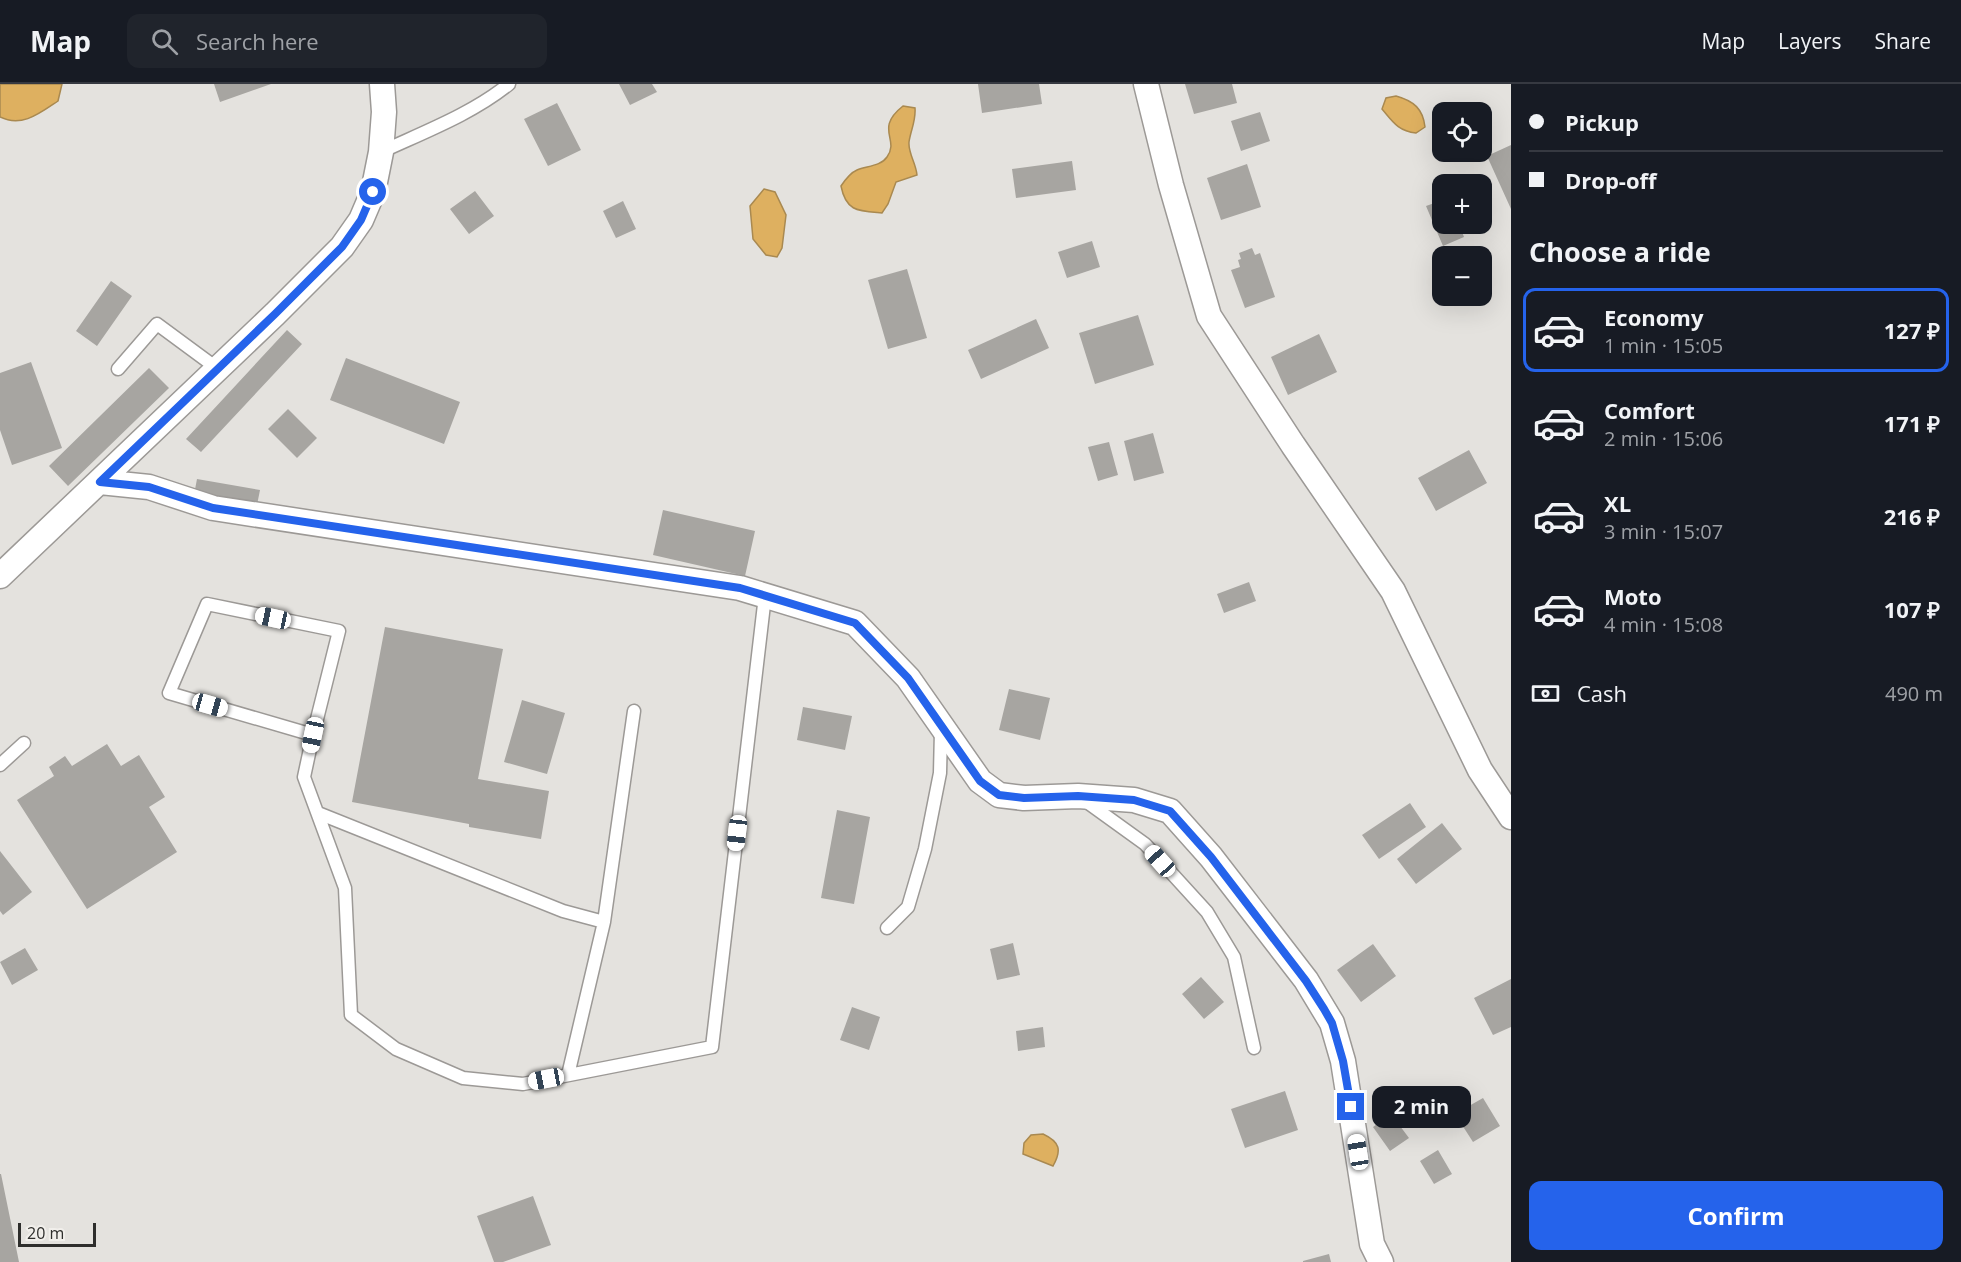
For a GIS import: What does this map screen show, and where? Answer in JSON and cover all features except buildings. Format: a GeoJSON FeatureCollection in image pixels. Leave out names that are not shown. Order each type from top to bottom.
{"type":"FeatureCollection","features":[{"type":"Feature","properties":{"kind":"street"},"geometry":{"type":"LineString","coordinates":[[0,576],[218,369],[342,247],[361,220],[373,192],[381,152],[384,112],[382,84]]}},
{"type":"Feature","properties":{"kind":"street"},"geometry":{"type":"LineString","coordinates":[[1146,84],[1171,185],[1209,316],[1293,446],[1393,591],[1480,770],[1511,817]]}},
{"type":"Feature","properties":{"kind":"street"},"geometry":{"type":"LineString","coordinates":[[100,482],[149,487],[213,508],[740,588],[855,623],[908,678],[980,781],[999,795],[1024,798],[1078,796],[1134,800],[1170,811],[1211,857],[1306,981],[1332,1023],[1343,1061],[1372,1244],[1381,1262]]}},
{"type":"Feature","properties":{"kind":"lane"},"geometry":{"type":"LineString","coordinates":[[381,152],[445,122],[495,95],[509,84]]}},
{"type":"Feature","properties":{"kind":"lane"},"geometry":{"type":"LineString","coordinates":[[118,369],[157,324],[218,369]]}},
{"type":"Feature","properties":{"kind":"lane"},"geometry":{"type":"LineString","coordinates":[[313,735],[169,693],[207,604],[339,631],[304,777],[345,888],[351,1015],[396,1049],[463,1078],[524,1084],[712,1047],[765,596]]}},
{"type":"Feature","properties":{"kind":"lane"},"geometry":{"type":"LineString","coordinates":[[568,1075],[604,922],[634,711]]}},
{"type":"Feature","properties":{"kind":"lane"},"geometry":{"type":"LineString","coordinates":[[887,928],[908,907],[925,849],[940,773],[941,724]]}},
{"type":"Feature","properties":{"kind":"lane"},"geometry":{"type":"LineString","coordinates":[[0,765],[24,743]]}},
{"type":"Feature","properties":{"kind":"lane"},"geometry":{"type":"LineString","coordinates":[[1078,796],[1145,844],[1207,912],[1234,957],[1254,1048]]}},
{"type":"Feature","properties":{"kind":"lane"},"geometry":{"type":"LineString","coordinates":[[318,813],[563,910],[604,922]]}},
{"type":"Feature","properties":{"kind":"shaded area"},"geometry":{"type":"Polygon","coordinates":[[[0,84],[62,84],[58,101],[30,118],[16,121],[0,117],[0,84]]]}},
{"type":"Feature","properties":{"kind":"shaded area"},"geometry":{"type":"Polygon","coordinates":[[[1396,96],[1408,100],[1420,111],[1425,127],[1416,133],[1400,128],[1393,122],[1382,109],[1386,98],[1396,96]]]}},
{"type":"Feature","properties":{"kind":"shaded area"},"geometry":{"type":"Polygon","coordinates":[[[903,106],[915,108],[909,146],[917,175],[896,182],[882,213],[855,208],[846,201],[841,186],[854,171],[878,164],[887,157],[891,145],[890,121],[903,106]]]}},
{"type":"Feature","properties":{"kind":"shaded area"},"geometry":{"type":"Polygon","coordinates":[[[764,189],[775,192],[786,215],[782,248],[777,257],[766,255],[753,239],[750,206],[764,189]]]}},
{"type":"Feature","properties":{"kind":"shaded area"},"geometry":{"type":"Polygon","coordinates":[[[1043,1134],[1053,1140],[1058,1147],[1058,1155],[1053,1166],[1023,1154],[1024,1143],[1031,1135],[1043,1134]]]}},
{"type":"Feature","properties":{"kind":"route"},"geometry":{"type":"LineString","coordinates":[[373,192],[361,220],[342,247],[100,482],[149,487],[213,508],[740,588],[855,623],[908,678],[980,781],[999,795],[1024,798],[1078,796],[1134,800],[1170,811],[1211,857],[1306,981],[1324,1009],[1332,1023],[1343,1061],[1351,1107]]}}]}
